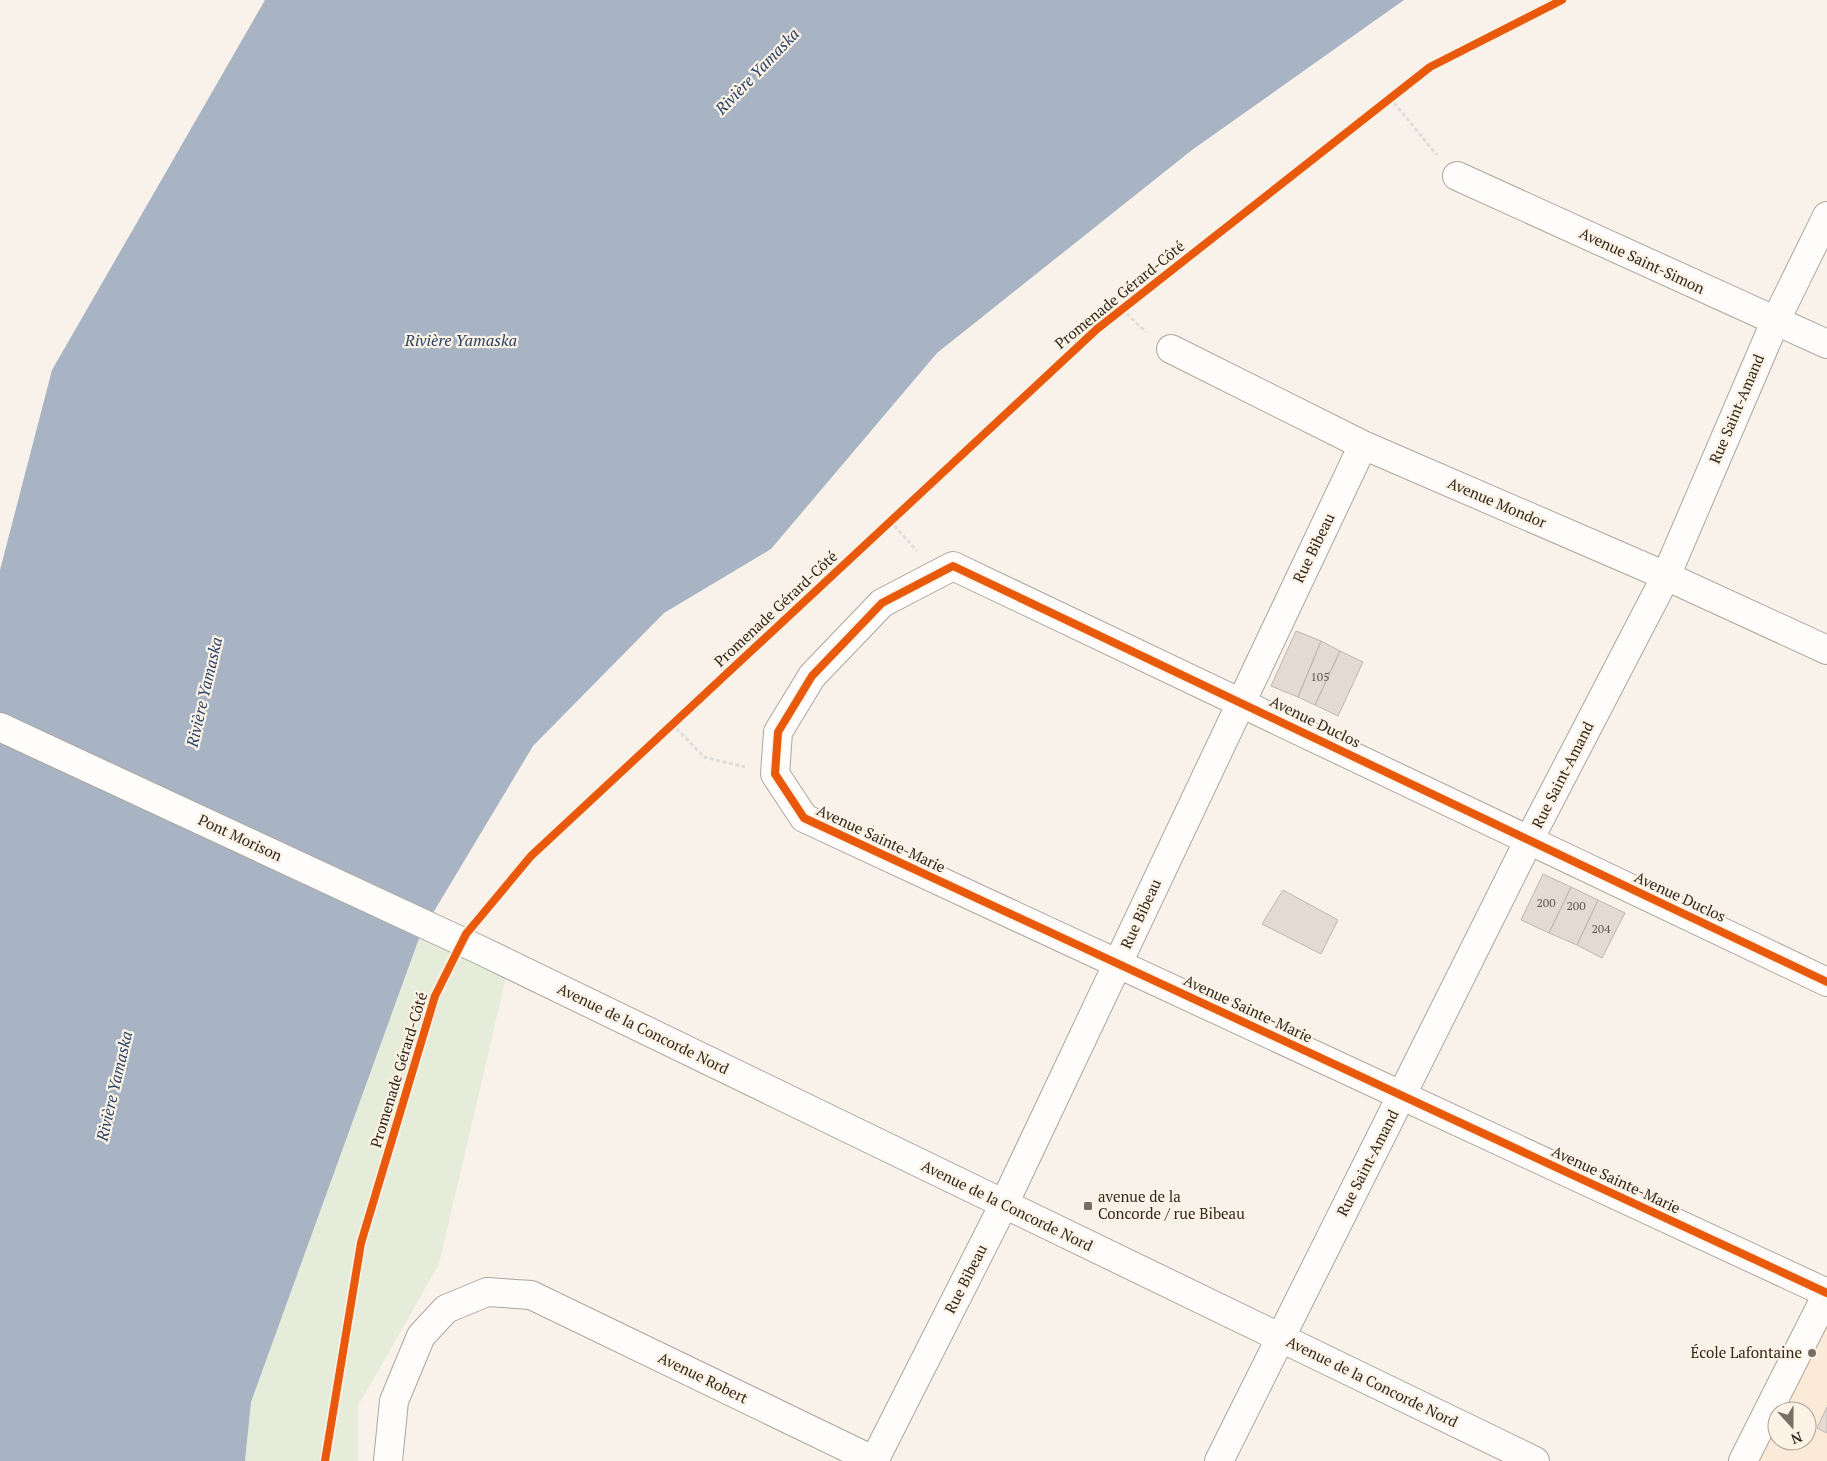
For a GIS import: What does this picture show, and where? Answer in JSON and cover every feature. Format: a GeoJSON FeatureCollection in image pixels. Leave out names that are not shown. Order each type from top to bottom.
{"type":"FeatureCollection","features":[{"type":"Feature","properties":{"kind":"street","name":"Avenue Saint-Simon"},"geometry":{"type":"LineString","coordinates":[[1456,176],[1827,344]]}},
{"type":"Feature","properties":{"kind":"street","name":"Rue Saint-Amand"},"geometry":{"type":"LineString","coordinates":[[1219,1461],[1529,840],[1666,576],[1775,322],[1827,216]]}},
{"type":"Feature","properties":{"kind":"street","name":"Avenue Mondor"},"geometry":{"type":"LineString","coordinates":[[1171,349],[1363,445],[1666,576],[1827,650]]}},
{"type":"Feature","properties":{"kind":"street","name":"Rue Bibeau"},"geometry":{"type":"LineString","coordinates":[[875,1461],[1004,1204],[1363,445]]}},
{"type":"Feature","properties":{"kind":"street","name":"Avenue Duclos"},"geometry":{"type":"LineString","coordinates":[[775,774],[778,732],[812,676],[882,603],[953,566],[1827,982]]}},
{"type":"Feature","properties":{"kind":"street","name":"Pont Morison"},"geometry":{"type":"LineString","coordinates":[[0,727],[480,950]]}},
{"type":"Feature","properties":{"kind":"street","name":"Avenue Sainte-Marie"},"geometry":{"type":"LineString","coordinates":[[775,774],[804,818],[1827,1294]]}},
{"type":"Feature","properties":{"kind":"street","name":"Avenue de la Concorde Nord"},"geometry":{"type":"LineString","coordinates":[[480,950],[1535,1461]]}},
{"type":"Feature","properties":{"kind":"street","name":"Avenue Robert"},"geometry":{"type":"LineString","coordinates":[[388,1461],[394,1401],[421,1336],[446,1308],[487,1292],[531,1295],[875,1461]]}},
{"type":"Feature","properties":{"kind":"street"},"geometry":{"type":"LineString","coordinates":[[1743,1461],[1827,1294]]}},
{"type":"Feature","properties":{"kind":"path"},"geometry":{"type":"LineString","coordinates":[[1382,104],[1393,96],[1428,145]]}},
{"type":"Feature","properties":{"kind":"path"},"geometry":{"type":"LineString","coordinates":[[1119,311],[1146,331]]}},
{"type":"Feature","properties":{"kind":"path"},"geometry":{"type":"LineString","coordinates":[[883,528],[897,515]]}},
{"type":"Feature","properties":{"kind":"path"},"geometry":{"type":"LineString","coordinates":[[890,521],[917,551]]}},
{"type":"Feature","properties":{"kind":"path"},"geometry":{"type":"LineString","coordinates":[[665,731],[680,718]]}},
{"type":"Feature","properties":{"kind":"path"},"geometry":{"type":"LineString","coordinates":[[672,724],[704,757],[775,774]]}},
{"type":"Feature","properties":{"kind":"shaded area","name":"École Lafontaine"},"geometry":{"type":"Polygon","coordinates":[[[1827,1294],[1827,1461],[1743,1461],[1767,1413],[1767,1451],[1817,1451],[1817,1401],[1773,1401],[1827,1294]]]}},
{"type":"Feature","properties":{"kind":"green space"},"geometry":{"type":"Polygon","coordinates":[[[421,933],[507,973],[439,1264],[358,1406],[358,1461],[245,1461],[251,1402],[421,933]]]}},
{"type":"Feature","properties":{"kind":"water","name":"Rivière Yamaska"},"geometry":{"type":"Polygon","coordinates":[[[265,0],[1404,0],[1192,150],[937,353],[771,549],[664,613],[533,746],[421,933],[251,1402],[245,1461],[0,1461],[0,570],[52,370],[265,0]]]}},
{"type":"Feature","properties":{"kind":"building"},"geometry":{"type":"Polygon","coordinates":[[[1296,631],[1321,641],[1298,697],[1271,686],[1296,631]]]}},
{"type":"Feature","properties":{"kind":"building"},"geometry":{"type":"Polygon","coordinates":[[[1321,641],[1340,651],[1315,705],[1298,697],[1321,641]]]}},
{"type":"Feature","properties":{"kind":"building"},"geometry":{"type":"Polygon","coordinates":[[[1340,651],[1363,662],[1338,716],[1315,705],[1340,651]]]}},
{"type":"Feature","properties":{"kind":"building"},"geometry":{"type":"Polygon","coordinates":[[[1543,874],[1571,887],[1549,933],[1521,920],[1543,874]]]}},
{"type":"Feature","properties":{"kind":"building"},"geometry":{"type":"Polygon","coordinates":[[[1571,887],[1598,900],[1577,945],[1549,933],[1571,887]]]}},
{"type":"Feature","properties":{"kind":"building"},"geometry":{"type":"Polygon","coordinates":[[[1283,890],[1338,920],[1321,954],[1262,924],[1283,890]]]}},
{"type":"Feature","properties":{"kind":"building"},"geometry":{"type":"Polygon","coordinates":[[[1598,900],[1625,913],[1602,958],[1577,945],[1598,900]]]}},
{"type":"Feature","properties":{"kind":"building"},"geometry":{"type":"Polygon","coordinates":[[[1827,1407],[1827,1433],[1817,1428],[1827,1407]]]}},
{"type":"Feature","properties":{"kind":"cycle path","name":"Promenade Gérard-Côté"},"geometry":{"type":"LineString","coordinates":[[325,1461],[361,1243],[435,996],[466,934],[531,856],[1097,329],[1430,67],[1562,0]]}},
{"type":"Feature","properties":{"kind":"cycle path"},"geometry":{"type":"LineString","coordinates":[[1827,982],[953,566],[882,603],[812,676],[778,732],[775,774],[804,818],[1827,1293]]}},
{"type":"Feature","properties":{"kind":"place","name":"avenue de la Concorde / rue Bibeau"},"geometry":{"type":"Point","coordinates":[1088,1206]}},
{"type":"Feature","properties":{"kind":"place","name":"École Lafontaine"},"geometry":{"type":"Point","coordinates":[1812,1353]}}]}
